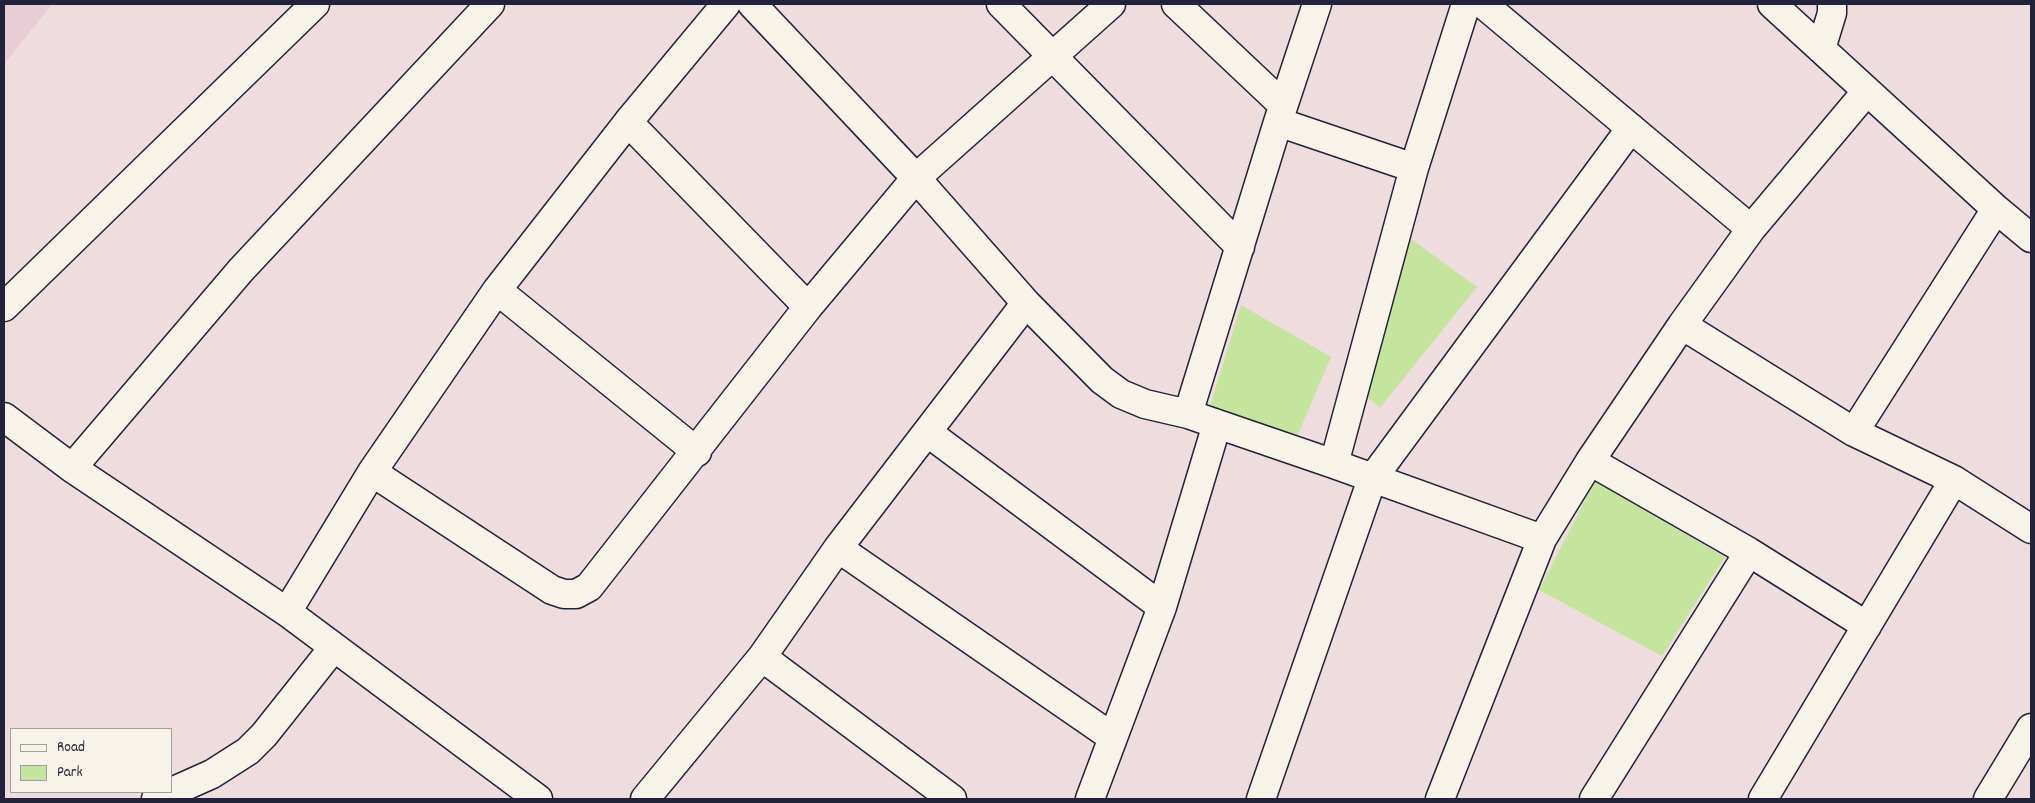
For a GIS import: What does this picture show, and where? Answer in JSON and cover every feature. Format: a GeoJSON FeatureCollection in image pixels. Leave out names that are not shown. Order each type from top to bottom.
{"type":"FeatureCollection","features":[{"type":"Feature","properties":{"kind":"street"},"geometry":{"type":"LineString","coordinates":[[4,306],[315,4]]}},
{"type":"Feature","properties":{"kind":"street"},"geometry":{"type":"LineString","coordinates":[[72,468],[241,270],[490,4]]}},
{"type":"Feature","properties":{"kind":"street"},"geometry":{"type":"LineString","coordinates":[[287,612],[372,472],[497,290],[628,122],[726,4]]}},
{"type":"Feature","properties":{"kind":"street"},"geometry":{"type":"LineString","coordinates":[[752,4],[916,178],[1026,303],[1102,380],[1121,394],[1145,404],[1188,414],[1334,464],[1542,539]]}},
{"type":"Feature","properties":{"kind":"street"},"geometry":{"type":"LineString","coordinates":[[1001,4],[1240,247]]}},
{"type":"Feature","properties":{"kind":"street"},"geometry":{"type":"LineString","coordinates":[[372,472],[552,590],[564,594],[576,594],[589,587],[697,452],[808,307],[916,178],[1053,58],[1111,4]]}},
{"type":"Feature","properties":{"kind":"street"},"geometry":{"type":"LineString","coordinates":[[1176,4],[1280,114],[1414,168]]}},
{"type":"Feature","properties":{"kind":"street"},"geometry":{"type":"LineString","coordinates":[[1188,414],[1280,114],[1317,4]]}},
{"type":"Feature","properties":{"kind":"street"},"geometry":{"type":"LineString","coordinates":[[1334,464],[1414,168],[1466,4]]}},
{"type":"Feature","properties":{"kind":"street"},"geometry":{"type":"LineString","coordinates":[[1483,4],[1751,228]]}},
{"type":"Feature","properties":{"kind":"street"},"geometry":{"type":"LineString","coordinates":[[1772,4],[1996,209],[2031,238]]}},
{"type":"Feature","properties":{"kind":"street"},"geometry":{"type":"LineString","coordinates":[[1821,48],[1832,14],[1832,4]]}},
{"type":"Feature","properties":{"kind":"street"},"geometry":{"type":"LineString","coordinates":[[1440,799],[1542,539],[1590,461],[1682,325],[1751,228],[1867,91]]}},
{"type":"Feature","properties":{"kind":"street"},"geometry":{"type":"LineString","coordinates":[[628,122],[808,307]]}},
{"type":"Feature","properties":{"kind":"street"},"geometry":{"type":"LineString","coordinates":[[1261,799],[1372,479],[1631,128]]}},
{"type":"Feature","properties":{"kind":"street"},"geometry":{"type":"LineString","coordinates":[[1854,432],[1996,209]]}},
{"type":"Feature","properties":{"kind":"street"},"geometry":{"type":"LineString","coordinates":[[497,290],[697,452]]}},
{"type":"Feature","properties":{"kind":"street"},"geometry":{"type":"LineString","coordinates":[[645,799],[762,658],[838,548],[1026,303]]}},
{"type":"Feature","properties":{"kind":"street"},"geometry":{"type":"LineString","coordinates":[[1682,325],[1854,432],[1954,480],[2031,528]]}},
{"type":"Feature","properties":{"kind":"street"},"geometry":{"type":"LineString","coordinates":[[4,417],[72,468],[287,612],[538,799]]}},
{"type":"Feature","properties":{"kind":"street"},"geometry":{"type":"LineString","coordinates":[[1090,799],[1162,607],[1217,424]]}},
{"type":"Feature","properties":{"kind":"street"},"geometry":{"type":"LineString","coordinates":[[927,432],[1162,607]]}},
{"type":"Feature","properties":{"kind":"street"},"geometry":{"type":"LineString","coordinates":[[1590,461],[1749,552],[1867,626]]}},
{"type":"Feature","properties":{"kind":"street"},"geometry":{"type":"LineString","coordinates":[[1763,799],[1954,480]]}},
{"type":"Feature","properties":{"kind":"street"},"geometry":{"type":"LineString","coordinates":[[838,548],[1112,737]]}},
{"type":"Feature","properties":{"kind":"street"},"geometry":{"type":"LineString","coordinates":[[1594,799],[1749,552]]}},
{"type":"Feature","properties":{"kind":"street"},"geometry":{"type":"LineString","coordinates":[[172,792],[212,774],[248,751],[264,735],[334,647]]}},
{"type":"Feature","properties":{"kind":"street"},"geometry":{"type":"LineString","coordinates":[[762,658],[952,799]]}},
{"type":"Feature","properties":{"kind":"street"},"geometry":{"type":"LineString","coordinates":[[1988,799],[2031,728]]}},
{"type":"Feature","properties":{"kind":"street"},"geometry":{"type":"LineString","coordinates":[[156,799],[169,793]]}},
{"type":"Feature","properties":{"kind":"shaded area"},"geometry":{"type":"Polygon","coordinates":[[[4,4],[52,4],[4,64],[4,4]]]}},
{"type":"Feature","properties":{"kind":"green space"},"geometry":{"type":"Polygon","coordinates":[[[1396,228],[1477,287],[1380,408],[1364,394],[1396,228]]]}},
{"type":"Feature","properties":{"kind":"green space"},"geometry":{"type":"Polygon","coordinates":[[[1241,305],[1331,357],[1296,439],[1210,406],[1241,305]]]}},
{"type":"Feature","properties":{"kind":"green space"},"geometry":{"type":"Polygon","coordinates":[[[1595,481],[1725,557],[1662,656],[1539,590],[1595,481]]]}}]}
